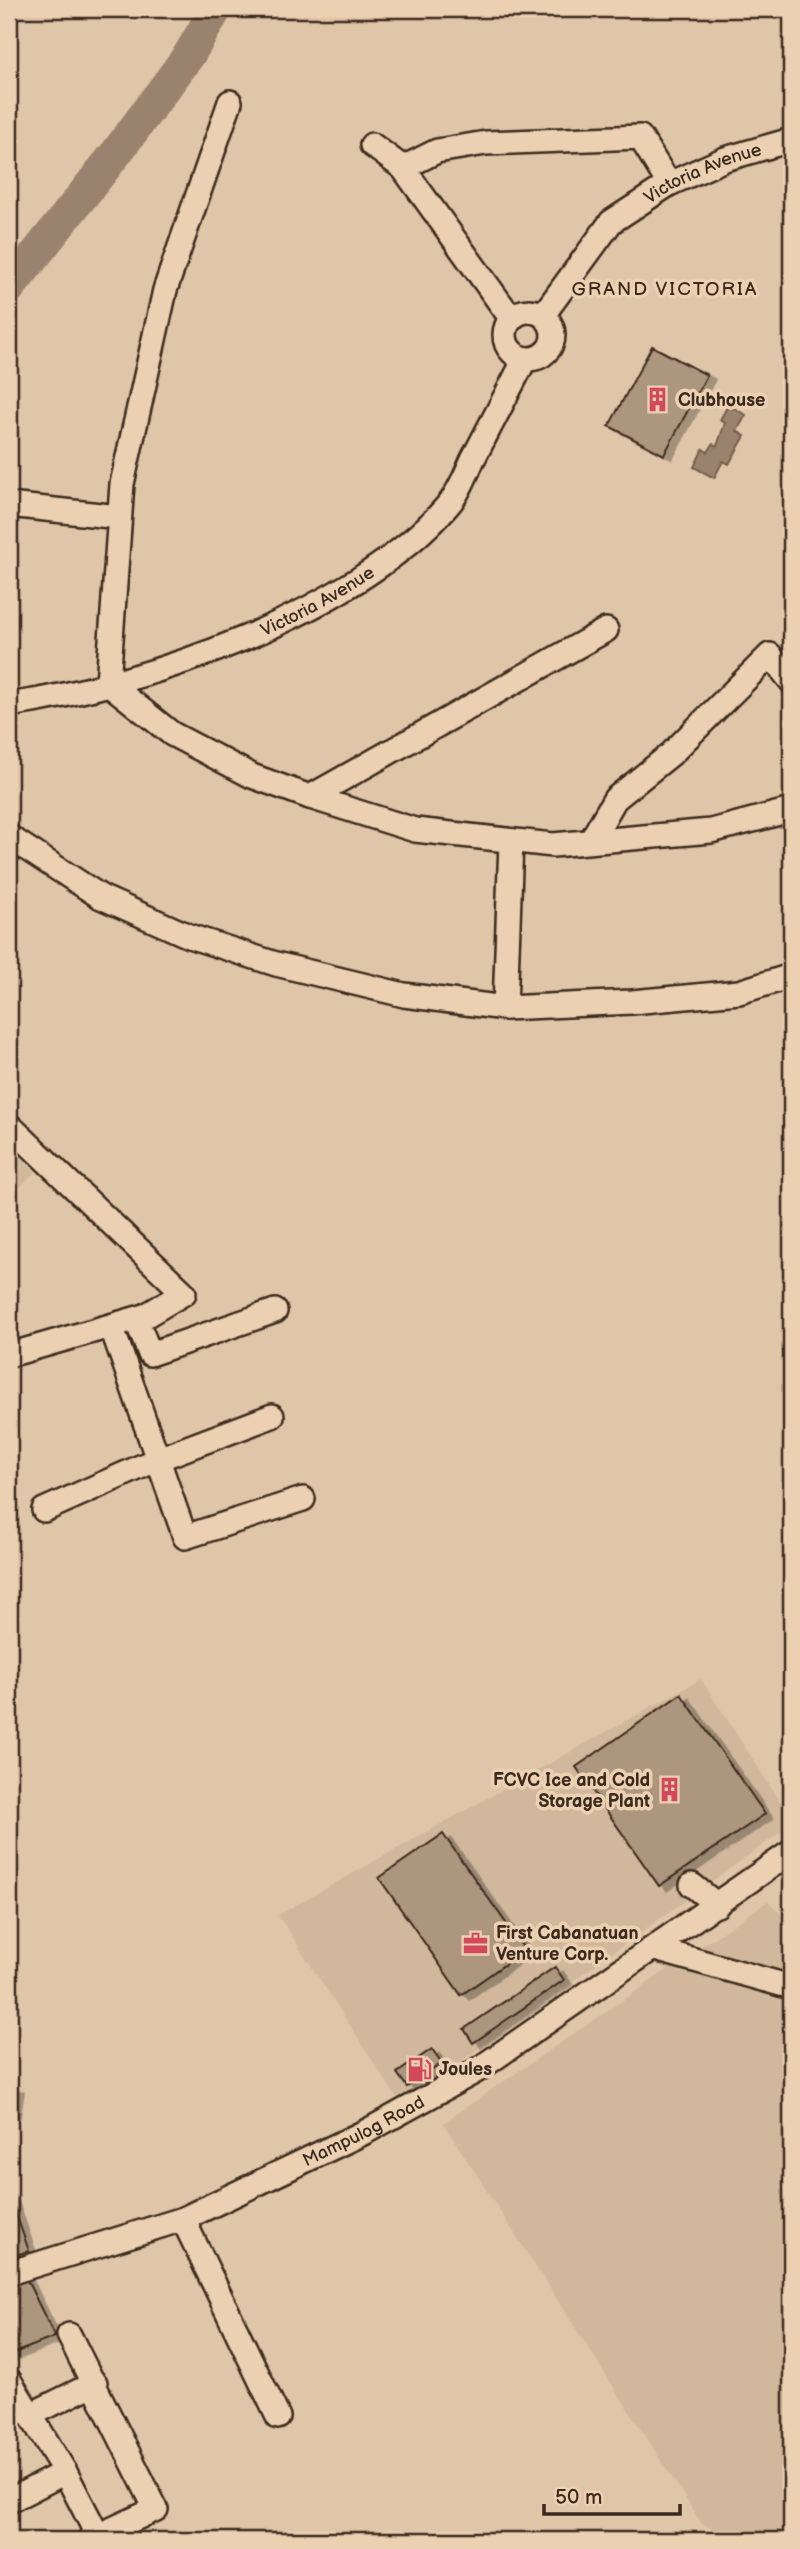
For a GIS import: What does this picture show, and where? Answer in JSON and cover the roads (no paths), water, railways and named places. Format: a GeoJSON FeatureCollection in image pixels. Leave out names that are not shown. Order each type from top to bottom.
{"type":"FeatureCollection","features":[{"type":"Feature","properties":{"kind":"street"},"geometry":{"type":"LineString","coordinates":[[230,102],[165,290],[122,484],[108,683],[172,734],[252,776],[415,830],[553,845],[592,839],[711,831],[791,810]]}},
{"type":"Feature","properties":{"kind":"street"},"geometry":{"type":"LineString","coordinates":[[403,168],[437,151],[485,143],[640,137],[669,184]]}},
{"type":"Feature","properties":{"kind":"street","name":"Victoria Avenue"},"geometry":{"type":"LineString","coordinates":[[9,705],[108,683],[195,659],[288,617],[364,578],[411,544],[450,503],[525,359],[541,356],[552,344],[553,327],[543,314],[611,222],[669,184],[725,159],[791,140]]}},
{"type":"Feature","properties":{"kind":"street"},"geometry":{"type":"LineString","coordinates":[[372,145],[403,168],[511,318]]}},
{"type":"Feature","properties":{"kind":"street"},"geometry":{"type":"LineString","coordinates":[[525,359],[507,346],[504,331],[511,318],[526,310],[543,314]]}},
{"type":"Feature","properties":{"kind":"street"},"geometry":{"type":"LineString","coordinates":[[9,505],[119,517]]}},
{"type":"Feature","properties":{"kind":"street"},"geometry":{"type":"LineString","coordinates":[[310,797],[606,630]]}},
{"type":"Feature","properties":{"kind":"street"},"geometry":{"type":"LineString","coordinates":[[592,839],[615,799],[671,754],[770,654],[791,681]]}},
{"type":"Feature","properties":{"kind":"street"},"geometry":{"type":"LineString","coordinates":[[9,837],[101,897],[189,936],[276,964],[404,995],[505,1008],[632,1002],[739,992],[791,975]]}},
{"type":"Feature","properties":{"kind":"street"},"geometry":{"type":"LineString","coordinates":[[505,1008],[511,841]]}},
{"type":"Feature","properties":{"kind":"street"},"geometry":{"type":"LineString","coordinates":[[9,1125],[184,1293],[136,1319],[112,1328],[9,1355]]}},
{"type":"Feature","properties":{"kind":"street"},"geometry":{"type":"LineString","coordinates":[[136,1319],[150,1354],[275,1311]]}},
{"type":"Feature","properties":{"kind":"street"},"geometry":{"type":"LineString","coordinates":[[112,1328],[185,1537],[303,1499]]}},
{"type":"Feature","properties":{"kind":"street"},"geometry":{"type":"LineString","coordinates":[[44,1510],[158,1460],[272,1416]]}},
{"type":"Feature","properties":{"kind":"street","name":"Mampulog Road"},"geometry":{"type":"LineString","coordinates":[[9,2273],[183,2219],[367,2131],[459,2081],[655,1949],[791,1852]]}},
{"type":"Feature","properties":{"kind":"street"},"geometry":{"type":"LineString","coordinates":[[692,1885],[717,1905]]}},
{"type":"Feature","properties":{"kind":"street"},"geometry":{"type":"LineString","coordinates":[[655,1949],[791,1987]]}},
{"type":"Feature","properties":{"kind":"street"},"geometry":{"type":"LineString","coordinates":[[183,2219],[278,2417]]}},
{"type":"Feature","properties":{"kind":"street"},"geometry":{"type":"LineString","coordinates":[[9,2380],[65,2472],[93,2538],[156,2509],[69,2335]]}},
{"type":"Feature","properties":{"kind":"street"},"geometry":{"type":"LineString","coordinates":[[30,2415],[95,2383]]}},
{"type":"Feature","properties":{"kind":"street"},"geometry":{"type":"LineString","coordinates":[[9,2501],[65,2472]]}},
{"type":"Feature","properties":{"kind":"waterway"},"geometry":{"type":"LineString","coordinates":[[9,288],[117,152],[189,55],[216,9]]}},
{"type":"Feature","properties":{"kind":"place","name":"Clubhouse"},"geometry":{"type":"Point","coordinates":[658,400]}},
{"type":"Feature","properties":{"kind":"place","name":"FCVC Ice and Cold Storage Plant"},"geometry":{"type":"Point","coordinates":[670,1790]}},
{"type":"Feature","properties":{"kind":"place","name":"First Cabanatuan Venture Corp."},"geometry":{"type":"Point","coordinates":[476,1943]}},
{"type":"Feature","properties":{"kind":"place","name":"Joules"},"geometry":{"type":"Point","coordinates":[419,2069]}},
{"type":"Feature","properties":{"kind":"district","name":"GRAND VICTORIA"},"geometry":{"type":"Point","coordinates":[665,288]}}]}
